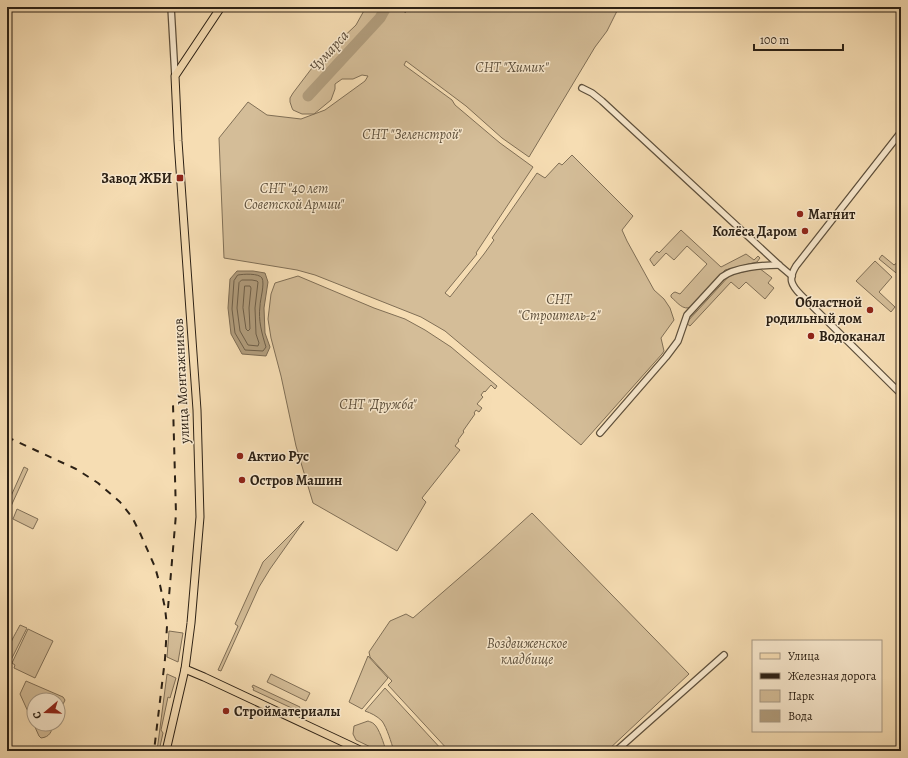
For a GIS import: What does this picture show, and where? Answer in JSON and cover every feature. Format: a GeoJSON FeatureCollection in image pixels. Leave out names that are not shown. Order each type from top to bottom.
{"type":"FeatureCollection","features":[{"type":"Feature","properties":{"kind":"main road"},"geometry":{"type":"LineString","coordinates":[[175,76],[221,7]]}},
{"type":"Feature","properties":{"kind":"main road","name":"улица Монтажников"},"geometry":{"type":"LineString","coordinates":[[166,751],[185,669],[191,623],[199,524],[197,410],[178,141],[175,76]]}},
{"type":"Feature","properties":{"kind":"main road"},"geometry":{"type":"LineString","coordinates":[[185,669],[362,751]]}},
{"type":"Feature","properties":{"kind":"street","name":"улица Монтажников"},"geometry":{"type":"LineString","coordinates":[[171,7],[175,76]]}},
{"type":"Feature","properties":{"kind":"street"},"geometry":{"type":"LineString","coordinates":[[582,88],[592,93],[602,101],[792,276]]}},
{"type":"Feature","properties":{"kind":"street"},"geometry":{"type":"LineString","coordinates":[[901,132],[796,266],[791,280],[791,283],[796,291],[901,394]]}},
{"type":"Feature","properties":{"kind":"street"},"geometry":{"type":"LineString","coordinates":[[600,433],[666,357],[678,341],[687,315],[722,277],[729,272],[756,266],[779,265]]}},
{"type":"Feature","properties":{"kind":"street"},"geometry":{"type":"LineString","coordinates":[[616,751],[724,655]]}},
{"type":"Feature","properties":{"kind":"green space"},"geometry":{"type":"Polygon","coordinates":[[[366,7],[406,7],[405,13],[409,7],[619,7],[607,31],[595,47],[529,157],[502,138],[466,106],[406,61],[404,65],[452,100],[455,105],[500,143],[533,167],[476,253],[477,254],[445,293],[450,297],[494,240],[492,238],[537,173],[545,178],[559,163],[562,165],[572,155],[633,216],[622,230],[654,290],[664,299],[670,308],[674,320],[661,338],[664,351],[662,354],[581,445],[445,331],[421,317],[315,275],[297,270],[224,258],[219,138],[248,102],[267,115],[301,119],[325,110],[365,81],[368,76],[362,75],[353,79],[342,79],[335,84],[335,89],[331,100],[314,114],[302,114],[293,110],[290,102],[290,98],[293,93],[315,64],[356,25],[366,7]]]}},
{"type":"Feature","properties":{"kind":"green space"},"geometry":{"type":"Polygon","coordinates":[[[681,230],[721,267],[746,254],[754,260],[758,256],[760,258],[757,262],[725,270],[691,307],[685,308],[671,297],[671,295],[675,292],[680,294],[707,264],[687,246],[674,260],[666,253],[654,266],[650,260],[657,251],[659,253],[681,230]]]}},
{"type":"Feature","properties":{"kind":"green space"},"geometry":{"type":"Polygon","coordinates":[[[882,255],[894,265],[898,262],[901,264],[901,277],[879,259],[882,255]]]}},
{"type":"Feature","properties":{"kind":"green space"},"geometry":{"type":"Polygon","coordinates":[[[875,261],[892,277],[879,292],[895,307],[891,312],[856,281],[875,261]]]}},
{"type":"Feature","properties":{"kind":"green space"},"geometry":{"type":"Polygon","coordinates":[[[759,268],[772,278],[768,283],[774,288],[765,299],[746,282],[739,289],[731,282],[690,326],[686,323],[730,275],[759,268]]]}},
{"type":"Feature","properties":{"kind":"green space","name":"СНТ \"Дружба\""},"geometry":{"type":"Polygon","coordinates":[[[298,276],[374,308],[405,319],[425,330],[451,347],[497,386],[495,389],[491,385],[481,395],[483,397],[477,404],[482,408],[479,412],[476,410],[455,446],[460,450],[422,498],[426,502],[397,551],[313,503],[296,446],[268,319],[271,294],[275,283],[298,276]]]}},
{"type":"Feature","properties":{"kind":"green space"},"geometry":{"type":"Polygon","coordinates":[[[24,467],[28,469],[7,515],[7,505],[24,467]]]}},
{"type":"Feature","properties":{"kind":"green space"},"geometry":{"type":"Polygon","coordinates":[[[17,509],[38,519],[33,529],[13,519],[17,509]]]}},
{"type":"Feature","properties":{"kind":"green space","name":"Воздвиженское кладбище"},"geometry":{"type":"Polygon","coordinates":[[[532,513],[689,674],[607,751],[449,751],[388,685],[392,681],[370,657],[369,652],[390,621],[406,614],[413,618],[532,513]]]}},
{"type":"Feature","properties":{"kind":"green space"},"geometry":{"type":"Polygon","coordinates":[[[304,521],[259,587],[221,671],[218,670],[238,626],[235,624],[263,562],[304,521]]]}},
{"type":"Feature","properties":{"kind":"green space"},"geometry":{"type":"Polygon","coordinates":[[[20,625],[27,628],[9,664],[7,660],[8,650],[20,625]]]}},
{"type":"Feature","properties":{"kind":"green space"},"geometry":{"type":"Polygon","coordinates":[[[28,629],[53,641],[35,678],[14,668],[15,665],[12,663],[28,629]]]}},
{"type":"Feature","properties":{"kind":"green space"},"geometry":{"type":"Polygon","coordinates":[[[169,631],[183,633],[178,662],[167,657],[169,631]]]}},
{"type":"Feature","properties":{"kind":"green space"},"geometry":{"type":"Polygon","coordinates":[[[368,656],[388,678],[362,709],[349,702],[368,656]]]}},
{"type":"Feature","properties":{"kind":"green space"},"geometry":{"type":"Polygon","coordinates":[[[167,674],[176,678],[170,698],[168,697],[161,730],[163,733],[159,751],[157,751],[167,674]]]}},
{"type":"Feature","properties":{"kind":"green space"},"geometry":{"type":"Polygon","coordinates":[[[271,674],[310,693],[306,701],[267,682],[271,674]]]}},
{"type":"Feature","properties":{"kind":"green space"},"geometry":{"type":"Polygon","coordinates":[[[26,681],[51,692],[26,692],[26,707],[20,694],[26,681]]]}},
{"type":"Feature","properties":{"kind":"green space"},"geometry":{"type":"Polygon","coordinates":[[[253,685],[300,707],[298,711],[253,690],[253,685]]]}},
{"type":"Feature","properties":{"kind":"green space"},"geometry":{"type":"Polygon","coordinates":[[[385,688],[443,751],[394,751],[382,721],[365,711],[385,688]]]}},
{"type":"Feature","properties":{"kind":"green space"},"geometry":{"type":"Polygon","coordinates":[[[368,721],[373,723],[378,729],[386,751],[379,751],[356,740],[353,734],[354,726],[368,721]]]}},
{"type":"Feature","properties":{"kind":"green space"},"geometry":{"type":"Polygon","coordinates":[[[37,732],[51,732],[46,737],[41,738],[37,732]]]}},
{"type":"Feature","properties":{"kind":"water"},"geometry":{"type":"Polygon","coordinates":[[[237,271],[265,273],[268,282],[264,308],[265,333],[270,347],[266,356],[242,354],[231,334],[228,308],[230,279],[237,271]]]}},
{"type":"Feature","properties":{"kind":"waterway","name":"Чумарса"},"geometry":{"type":"LineString","coordinates":[[308,96],[380,18],[386,7]]}},
{"type":"Feature","properties":{"kind":"railway"},"geometry":{"type":"LineString","coordinates":[[168,608],[176,514],[173,404]]}},
{"type":"Feature","properties":{"kind":"railway"},"geometry":{"type":"LineString","coordinates":[[7,437],[76,469],[98,483],[120,502],[132,517],[140,533],[155,567],[165,608],[167,626],[165,659],[154,751]]}},
{"type":"Feature","properties":{"kind":"place","name":"Завод ЖБИ"},"geometry":{"type":"Point","coordinates":[180,178]}},
{"type":"Feature","properties":{"kind":"place","name":"Магнит"},"geometry":{"type":"Point","coordinates":[800,214]}},
{"type":"Feature","properties":{"kind":"place","name":"Колёса Даром"},"geometry":{"type":"Point","coordinates":[805,231]}},
{"type":"Feature","properties":{"kind":"place","name":"Областной родильный дом"},"geometry":{"type":"Point","coordinates":[870,310]}},
{"type":"Feature","properties":{"kind":"place","name":"Водоканал"},"geometry":{"type":"Point","coordinates":[811,336]}},
{"type":"Feature","properties":{"kind":"place","name":"Актио Рус"},"geometry":{"type":"Point","coordinates":[240,456]}},
{"type":"Feature","properties":{"kind":"place","name":"Остров Машин"},"geometry":{"type":"Point","coordinates":[242,480]}},
{"type":"Feature","properties":{"kind":"place","name":"Стройматериалы"},"geometry":{"type":"Point","coordinates":[226,711]}},
{"type":"Feature","properties":{"kind":"park label","name":"СНТ \"Химик\""},"geometry":{"type":"Point","coordinates":[512,67]}},
{"type":"Feature","properties":{"kind":"park label","name":"СНТ \"Зеленстрой\""},"geometry":{"type":"Point","coordinates":[412,134]}},
{"type":"Feature","properties":{"kind":"park label","name":"СНТ \"40 лет Советской Армии\""},"geometry":{"type":"Point","coordinates":[294,196]}},
{"type":"Feature","properties":{"kind":"park label","name":"СНТ \"Строитель-2\""},"geometry":{"type":"Point","coordinates":[559,308]}}]}
